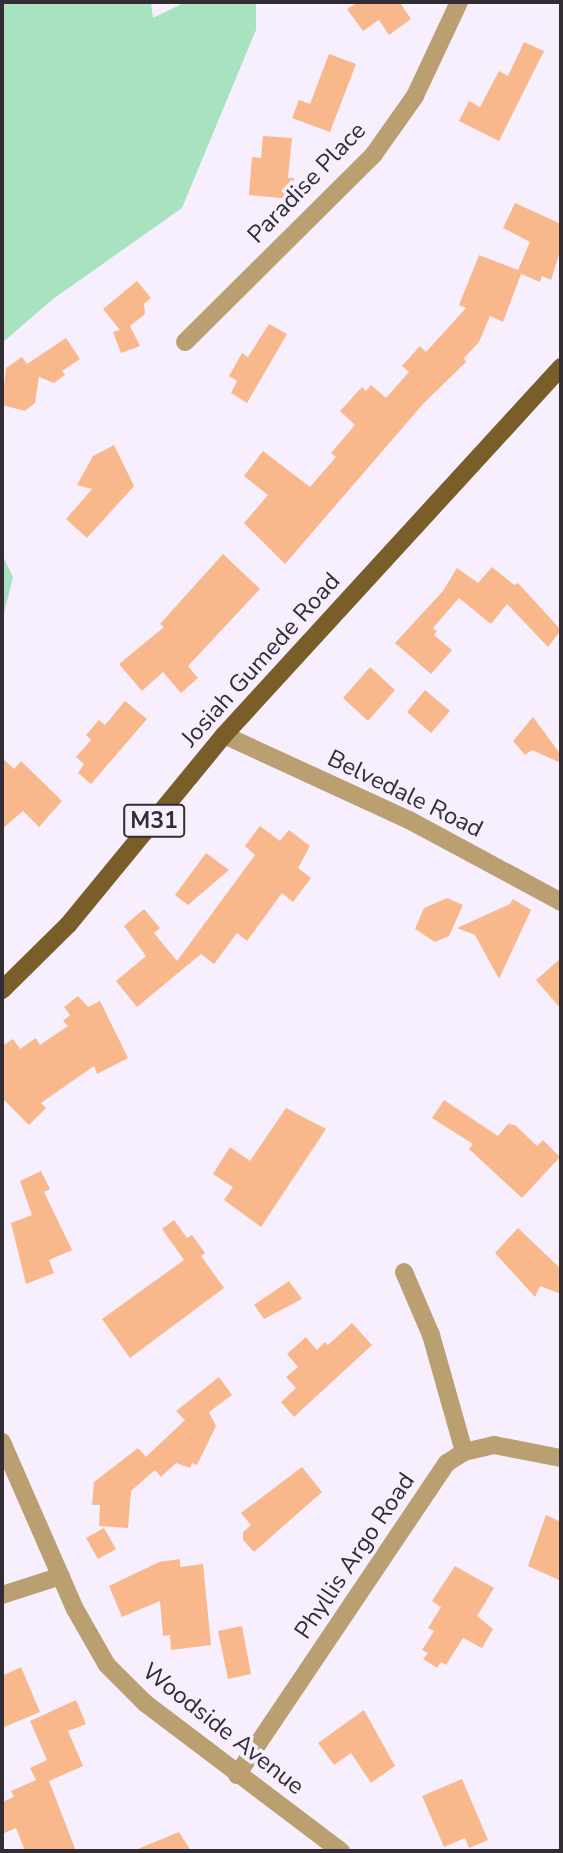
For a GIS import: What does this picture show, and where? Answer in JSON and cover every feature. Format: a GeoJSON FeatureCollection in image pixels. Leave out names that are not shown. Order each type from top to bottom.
{"type":"FeatureCollection","features":[{"type":"Feature","properties":{"kind":"main road","name":"Josiah Gumede Road"},"geometry":{"type":"LineString","coordinates":[[2,990],[68,925],[225,735],[561,367]]}},
{"type":"Feature","properties":{"kind":"street","name":"Paradise Place"},"geometry":{"type":"LineString","coordinates":[[185,342],[374,153],[415,96],[459,2]]}},
{"type":"Feature","properties":{"kind":"street","name":"Belvedale Road"},"geometry":{"type":"LineString","coordinates":[[225,735],[410,820],[561,902]]}},
{"type":"Feature","properties":{"kind":"street"},"geometry":{"type":"LineString","coordinates":[[404,1272],[431,1335],[464,1452],[494,1445],[561,1458]]}},
{"type":"Feature","properties":{"kind":"street","name":"Woodside Avenue"},"geometry":{"type":"LineString","coordinates":[[2,1442],[61,1576],[107,1665],[145,1703],[341,1851]]}},
{"type":"Feature","properties":{"kind":"street","name":"Phyllis Argo Road"},"geometry":{"type":"LineString","coordinates":[[237,1775],[447,1463],[464,1452]]}},
{"type":"Feature","properties":{"kind":"street"},"geometry":{"type":"LineString","coordinates":[[2,1595],[61,1576]]}},
{"type":"Feature","properties":{"kind":"green space"},"geometry":{"type":"Polygon","coordinates":[[[2,2],[151,2],[153,18],[186,2],[256,2],[256,30],[182,208],[53,299],[2,343],[2,2]]]}},
{"type":"Feature","properties":{"kind":"green space"},"geometry":{"type":"Polygon","coordinates":[[[2,554],[13,577],[2,621],[2,554]]]}},
{"type":"Feature","properties":{"kind":"building"},"geometry":{"type":"Polygon","coordinates":[[[358,2],[405,2],[401,4],[411,19],[389,35],[379,20],[363,31],[347,9],[358,2]]]}},
{"type":"Feature","properties":{"kind":"building"},"geometry":{"type":"Polygon","coordinates":[[[524,42],[544,51],[499,141],[459,121],[469,101],[480,107],[499,71],[508,76],[524,42]]]}},
{"type":"Feature","properties":{"kind":"building"},"geometry":{"type":"Polygon","coordinates":[[[329,54],[356,64],[330,132],[292,118],[299,100],[310,104],[329,54]]]}},
{"type":"Feature","properties":{"kind":"building"},"geometry":{"type":"Polygon","coordinates":[[[263,136],[292,138],[288,178],[294,178],[292,199],[249,195],[252,157],[261,158],[263,136]]]}},
{"type":"Feature","properties":{"kind":"building"},"geometry":{"type":"Polygon","coordinates":[[[515,203],[561,224],[561,248],[551,280],[542,276],[540,282],[521,274],[503,322],[490,316],[479,342],[464,358],[466,362],[423,404],[285,564],[244,523],[268,495],[244,476],[263,451],[310,487],[336,457],[331,453],[355,425],[340,411],[362,387],[366,391],[371,385],[386,398],[409,372],[402,366],[420,346],[426,352],[466,308],[459,305],[479,255],[518,270],[530,242],[503,228],[515,203]]]}},
{"type":"Feature","properties":{"kind":"building"},"geometry":{"type":"Polygon","coordinates":[[[137,281],[151,298],[144,304],[145,314],[130,326],[140,346],[121,353],[113,332],[120,330],[103,309],[137,281]]]}},
{"type":"Feature","properties":{"kind":"building"},"geometry":{"type":"Polygon","coordinates":[[[269,324],[287,334],[247,403],[231,393],[237,381],[229,376],[242,353],[248,357],[269,324]]]}},
{"type":"Feature","properties":{"kind":"building"},"geometry":{"type":"Polygon","coordinates":[[[66,338],[80,359],[62,371],[65,375],[54,383],[39,377],[35,403],[25,411],[2,405],[6,368],[22,357],[27,364],[66,338]]]}},
{"type":"Feature","properties":{"kind":"building"},"geometry":{"type":"Polygon","coordinates":[[[114,445],[134,486],[87,538],[66,519],[92,489],[77,485],[93,456],[114,445]]]}},
{"type":"Feature","properties":{"kind":"building"},"geometry":{"type":"Polygon","coordinates":[[[223,554],[260,589],[188,666],[198,678],[181,693],[163,672],[142,691],[119,664],[164,627],[160,624],[223,554]]]}},
{"type":"Feature","properties":{"kind":"building"},"geometry":{"type":"Polygon","coordinates":[[[492,567],[514,585],[518,583],[561,630],[548,647],[507,604],[491,624],[459,598],[433,628],[437,631],[434,635],[452,650],[431,674],[395,643],[443,591],[457,568],[478,583],[492,567]]]}},
{"type":"Feature","properties":{"kind":"building"},"geometry":{"type":"Polygon","coordinates":[[[370,667],[395,690],[368,721],[343,698],[370,667]]]}},
{"type":"Feature","properties":{"kind":"building"},"geometry":{"type":"Polygon","coordinates":[[[425,690],[450,711],[431,733],[407,712],[425,690]]]}},
{"type":"Feature","properties":{"kind":"building"},"geometry":{"type":"Polygon","coordinates":[[[125,701],[147,719],[91,784],[78,773],[84,764],[76,757],[91,740],[86,735],[99,720],[105,725],[125,701]]]}},
{"type":"Feature","properties":{"kind":"building"},"geometry":{"type":"Polygon","coordinates":[[[533,717],[561,755],[561,763],[532,750],[525,755],[513,741],[533,717]]]}},
{"type":"Feature","properties":{"kind":"building"},"geometry":{"type":"Polygon","coordinates":[[[2,758],[14,769],[21,761],[62,801],[39,827],[23,811],[2,829],[2,758]]]}},
{"type":"Feature","properties":{"kind":"building"},"geometry":{"type":"Polygon","coordinates":[[[260,826],[280,841],[289,830],[310,846],[298,868],[311,878],[293,902],[282,893],[247,941],[237,933],[214,964],[201,954],[137,1007],[116,981],[146,956],[124,926],[144,909],[160,928],[154,933],[177,961],[255,855],[245,846],[260,826]]]}},
{"type":"Feature","properties":{"kind":"building"},"geometry":{"type":"Polygon","coordinates":[[[206,853],[229,870],[188,905],[175,895],[206,853]]]}},
{"type":"Feature","properties":{"kind":"building"},"geometry":{"type":"Polygon","coordinates":[[[447,898],[463,905],[449,936],[435,942],[415,929],[424,908],[447,898]]]}},
{"type":"Feature","properties":{"kind":"building"},"geometry":{"type":"Polygon","coordinates":[[[513,899],[531,910],[499,979],[475,935],[457,928],[510,904],[513,899]]]}},
{"type":"Feature","properties":{"kind":"building"},"geometry":{"type":"Polygon","coordinates":[[[561,958],[561,1009],[536,980],[561,958]]]}},
{"type":"Feature","properties":{"kind":"building"},"geometry":{"type":"Polygon","coordinates":[[[78,996],[88,1007],[100,1001],[128,1058],[97,1074],[94,1066],[41,1103],[46,1108],[29,1125],[2,1098],[2,1046],[13,1039],[20,1049],[36,1038],[40,1045],[68,1026],[63,1021],[70,1015],[64,1007],[78,996]]]}},
{"type":"Feature","properties":{"kind":"building"},"geometry":{"type":"Polygon","coordinates":[[[444,1100],[498,1136],[508,1124],[515,1125],[537,1146],[543,1140],[560,1157],[522,1198],[469,1149],[473,1144],[432,1118],[444,1100]]]}},
{"type":"Feature","properties":{"kind":"building"},"geometry":{"type":"Polygon","coordinates":[[[286,1108],[326,1129],[261,1227],[224,1200],[233,1187],[213,1174],[230,1147],[250,1161],[286,1108]]]}},
{"type":"Feature","properties":{"kind":"building"},"geometry":{"type":"Polygon","coordinates":[[[41,1171],[50,1189],[44,1192],[72,1250],[49,1260],[54,1273],[26,1284],[11,1223],[32,1215],[20,1181],[41,1171]]]}},
{"type":"Feature","properties":{"kind":"building"},"geometry":{"type":"Polygon","coordinates":[[[174,1220],[187,1238],[192,1235],[205,1253],[201,1256],[224,1288],[130,1358],[102,1319],[184,1260],[162,1229],[174,1220]]]}},
{"type":"Feature","properties":{"kind":"building"},"geometry":{"type":"Polygon","coordinates":[[[518,1228],[561,1269],[561,1294],[540,1286],[535,1297],[495,1253],[518,1228]]]}},
{"type":"Feature","properties":{"kind":"building"},"geometry":{"type":"Polygon","coordinates":[[[289,1281],[302,1299],[264,1319],[254,1305],[289,1281]]]}},
{"type":"Feature","properties":{"kind":"building"},"geometry":{"type":"Polygon","coordinates":[[[352,1323],[372,1345],[294,1417],[281,1402],[296,1388],[286,1377],[298,1367],[287,1354],[306,1337],[317,1350],[325,1342],[328,1345],[352,1323]]]}},
{"type":"Feature","properties":{"kind":"building"},"geometry":{"type":"Polygon","coordinates":[[[219,1377],[232,1395],[209,1412],[216,1426],[197,1465],[192,1463],[190,1468],[176,1463],[161,1477],[155,1470],[131,1491],[128,1528],[99,1526],[100,1505],[92,1505],[94,1482],[138,1448],[146,1457],[185,1420],[176,1411],[219,1377]]]}},
{"type":"Feature","properties":{"kind":"building"},"geometry":{"type":"Polygon","coordinates":[[[302,1467],[322,1492],[254,1552],[243,1540],[243,1532],[251,1525],[241,1513],[302,1467]]]}},
{"type":"Feature","properties":{"kind":"building"},"geometry":{"type":"Polygon","coordinates":[[[546,1515],[561,1522],[561,1581],[528,1566],[546,1515]]]}},
{"type":"Feature","properties":{"kind":"building"},"geometry":{"type":"Polygon","coordinates":[[[104,1528],[116,1549],[98,1559],[86,1538],[104,1528]]]}},
{"type":"Feature","properties":{"kind":"building"},"geometry":{"type":"Polygon","coordinates":[[[180,1559],[180,1567],[203,1564],[211,1645],[171,1650],[170,1635],[163,1636],[160,1601],[122,1617],[109,1586],[159,1562],[180,1559]]]}},
{"type":"Feature","properties":{"kind":"building"},"geometry":{"type":"Polygon","coordinates":[[[455,1566],[494,1588],[477,1616],[493,1629],[482,1648],[463,1638],[446,1665],[441,1662],[437,1668],[423,1659],[428,1653],[422,1650],[434,1631],[428,1628],[441,1607],[432,1601],[455,1566]]]}},
{"type":"Feature","properties":{"kind":"building"},"geometry":{"type":"Polygon","coordinates":[[[242,1626],[251,1674],[228,1679],[218,1631],[242,1626]]]}},
{"type":"Feature","properties":{"kind":"building"},"geometry":{"type":"Polygon","coordinates":[[[21,1667],[40,1712],[2,1728],[2,1676],[21,1667]]]}},
{"type":"Feature","properties":{"kind":"building"},"geometry":{"type":"Polygon","coordinates":[[[76,1700],[86,1724],[68,1731],[83,1766],[49,1781],[76,1851],[25,1851],[16,1828],[2,1834],[2,1802],[14,1797],[11,1791],[36,1780],[30,1768],[47,1760],[30,1721],[76,1700]]]}},
{"type":"Feature","properties":{"kind":"building"},"geometry":{"type":"Polygon","coordinates":[[[364,1710],[395,1766],[371,1783],[351,1753],[334,1765],[318,1743],[364,1710]]]}},
{"type":"Feature","properties":{"kind":"building"},"geometry":{"type":"Polygon","coordinates":[[[462,1779],[488,1840],[469,1848],[465,1838],[444,1847],[422,1796],[462,1779]]]}},
{"type":"Feature","properties":{"kind":"building"},"geometry":{"type":"Polygon","coordinates":[[[179,1832],[191,1851],[133,1851],[179,1832]]]}}]}
